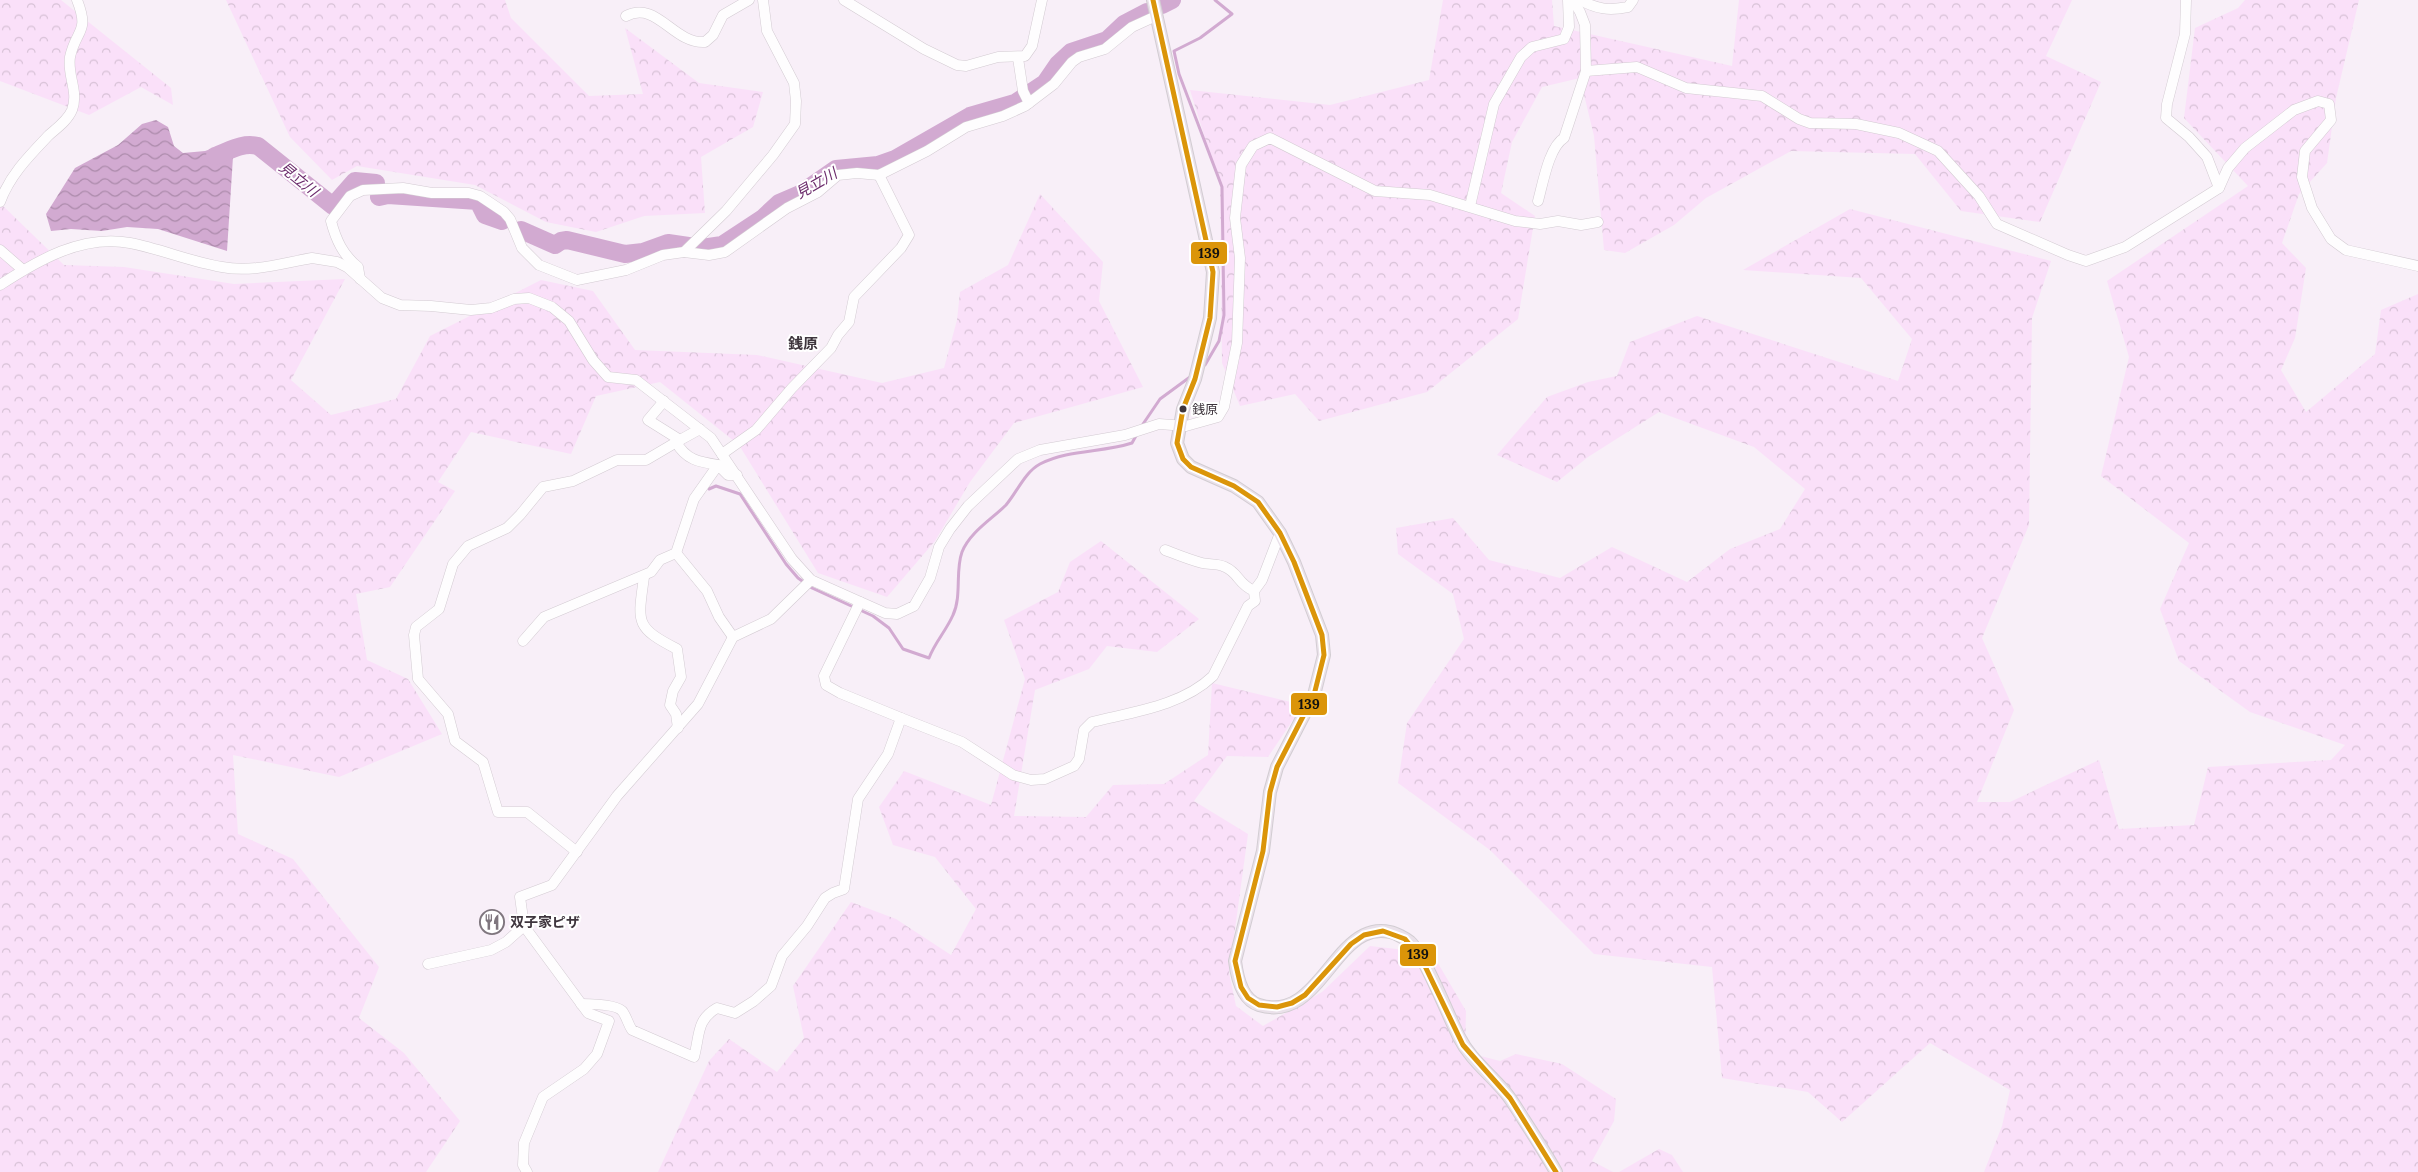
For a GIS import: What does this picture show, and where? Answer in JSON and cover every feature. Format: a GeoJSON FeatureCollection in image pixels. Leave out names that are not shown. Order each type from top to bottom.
{"type":"FeatureCollection","features":[{"type":"Feature","properties":{"kind":"main road"},"geometry":{"type":"LineString","coordinates":[[1153,0],[1213,272],[1210,318],[1195,380],[1183,409],[1179,426],[1178,443],[1182,459],[1191,467],[1234,486],[1258,502],[1280,533],[1322,636],[1324,656],[1314,695],[1277,767],[1270,792],[1263,851],[1234,961],[1237,977],[1244,992],[1254,1003],[1269,1008],[1289,1004],[1306,995],[1351,945],[1363,935],[1376,931],[1392,932],[1410,942],[1421,958],[1464,1047],[1478,1066],[1506,1093],[1556,1172]]}},
{"type":"Feature","properties":{"kind":"street"},"geometry":{"type":"LineString","coordinates":[[0,202],[15,172],[71,110],[75,94],[70,72],[70,57],[82,32],[84,22],[77,0]]}},
{"type":"Feature","properties":{"kind":"street"},"geometry":{"type":"LineString","coordinates":[[626,16],[640,6],[651,4],[659,8],[684,36],[696,42],[705,42],[713,35],[718,22],[728,11],[749,0]]}},
{"type":"Feature","properties":{"kind":"street"},"geometry":{"type":"LineString","coordinates":[[360,279],[358,267],[347,258],[336,238],[331,221],[354,193],[372,189],[418,189],[432,193],[475,194],[504,212],[510,219],[522,248],[531,258],[548,270],[577,280],[626,270],[689,247],[726,212],[773,155],[795,124],[796,102],[794,82],[768,30],[763,0]]}},
{"type":"Feature","properties":{"kind":"street"},"geometry":{"type":"LineString","coordinates":[[844,0],[924,49],[957,66],[966,66],[998,58],[1018,58],[1029,53],[1042,0]]}},
{"type":"Feature","properties":{"kind":"street"},"geometry":{"type":"LineString","coordinates":[[1470,206],[1494,104],[1521,57],[1532,48],[1564,39],[1569,27],[1568,0]]}},
{"type":"Feature","properties":{"kind":"street"},"geometry":{"type":"LineString","coordinates":[[1538,200],[1546,170],[1558,142],[1564,138],[1586,71],[1585,25],[1580,12],[1572,0]]}},
{"type":"Feature","properties":{"kind":"street"},"geometry":{"type":"LineString","coordinates":[[1580,0],[1602,10],[1615,10],[1628,7],[1633,0]]}},
{"type":"Feature","properties":{"kind":"street"},"geometry":{"type":"LineString","coordinates":[[2186,0],[2185,34],[2167,104],[2166,118],[2189,137],[2207,157],[2219,188]]}},
{"type":"Feature","properties":{"kind":"street"},"geometry":{"type":"LineString","coordinates":[[689,247],[715,254],[733,248],[787,208],[818,192],[838,175],[857,173],[879,174],[927,151],[966,127],[1003,116],[1027,99],[1054,84],[1072,62],[1080,57],[1105,49],[1132,27],[1156,16]]}},
{"type":"Feature","properties":{"kind":"street"},"geometry":{"type":"LineString","coordinates":[[1018,58],[1027,99]]}},
{"type":"Feature","properties":{"kind":"street"},"geometry":{"type":"LineString","coordinates":[[1586,71],[1637,67],[1686,88],[1762,96],[1799,119],[1810,123],[1856,124],[1900,133],[1938,151],[1979,196],[1997,224],[2086,261],[2125,247],[2219,188],[2228,168],[2245,148],[2294,110],[2318,101],[2329,104],[2331,120],[2305,151],[2302,177],[2312,208],[2331,239],[2346,250],[2418,266]]}},
{"type":"Feature","properties":{"kind":"street"},"geometry":{"type":"LineString","coordinates":[[0,285],[23,270],[61,250],[99,242],[129,242],[223,268],[245,269],[312,258],[322,259],[347,267],[382,298],[411,307],[431,306],[471,310],[491,308],[514,298],[529,298],[552,307],[569,321],[593,360],[608,377],[636,380],[710,438],[737,475],[792,559],[811,580],[885,613],[897,614],[914,606],[930,578],[939,547],[950,528],[968,506],[1018,458],[1040,450],[1125,435],[1159,424],[1179,426],[1218,417],[1224,406],[1237,343],[1240,258],[1236,238],[1236,194],[1241,166],[1253,146],[1270,138],[1376,191],[1430,195],[1515,220],[1540,224],[1558,220],[1581,225],[1598,222]]}},
{"type":"Feature","properties":{"kind":"street"},"geometry":{"type":"LineString","coordinates":[[722,454],[756,430],[792,388],[831,348],[838,335],[849,322],[854,298],[901,248],[909,235],[879,174]]}},
{"type":"Feature","properties":{"kind":"street"},"geometry":{"type":"LineString","coordinates":[[0,250],[23,270]]}},
{"type":"Feature","properties":{"kind":"street"},"geometry":{"type":"LineString","coordinates":[[664,401],[648,420],[678,441],[687,457],[695,461],[718,465],[728,475],[737,475]]}},
{"type":"Feature","properties":{"kind":"street"},"geometry":{"type":"LineString","coordinates":[[577,852],[527,812],[498,812],[483,762],[455,741],[448,714],[418,679],[414,636],[416,627],[439,609],[453,564],[468,546],[507,528],[543,487],[573,481],[617,460],[646,460],[700,429]]}},
{"type":"Feature","properties":{"kind":"street"},"geometry":{"type":"LineString","coordinates":[[523,641],[544,618],[644,577],[652,572],[660,560],[676,553],[694,499],[718,465]]}},
{"type":"Feature","properties":{"kind":"street"},"geometry":{"type":"LineString","coordinates":[[860,602],[824,676],[826,685],[840,693],[962,742],[1013,775],[1031,780],[1045,780],[1074,766],[1079,759],[1084,730],[1092,722],[1154,706],[1204,684],[1213,676],[1248,606],[1255,601],[1254,591],[1262,580],[1280,533]]}},
{"type":"Feature","properties":{"kind":"street"},"geometry":{"type":"LineString","coordinates":[[1165,550],[1205,564],[1215,563],[1225,567],[1234,572],[1238,581],[1254,591]]}},
{"type":"Feature","properties":{"kind":"street"},"geometry":{"type":"LineString","coordinates":[[676,553],[707,591],[718,617],[733,637]]}},
{"type":"Feature","properties":{"kind":"street"},"geometry":{"type":"LineString","coordinates":[[644,577],[639,615],[642,624],[648,631],[677,649],[681,677],[673,691],[670,705],[676,714],[678,728]]}},
{"type":"Feature","properties":{"kind":"street"},"geometry":{"type":"LineString","coordinates":[[527,1172],[523,1165],[524,1143],[543,1097],[563,1085],[584,1069],[593,1059],[597,1054],[609,1021],[588,1013],[524,926],[520,897],[552,885],[617,796],[698,704],[733,637],[771,619],[811,580]]}},
{"type":"Feature","properties":{"kind":"street"},"geometry":{"type":"LineString","coordinates":[[581,1004],[618,1008],[623,1012],[626,1022],[632,1030],[694,1057],[700,1022],[717,1008],[735,1013],[754,1002],[771,986],[782,956],[807,926],[825,898],[833,893],[844,890],[858,799],[888,754],[901,718]]}},
{"type":"Feature","properties":{"kind":"street"},"geometry":{"type":"LineString","coordinates":[[428,964],[491,950],[506,942],[524,926]]}},
{"type":"Feature","properties":{"kind":"green space"},"geometry":{"type":"Polygon","coordinates":[[[0,0],[61,0],[171,88],[173,105],[141,87],[89,115],[0,81],[0,0]]]}},
{"type":"Feature","properties":{"kind":"green space"},"geometry":{"type":"Polygon","coordinates":[[[226,0],[505,0],[511,18],[589,96],[643,94],[625,28],[699,83],[763,92],[753,127],[701,157],[705,213],[644,216],[596,232],[546,222],[475,185],[357,166],[332,180],[290,137],[226,0]]]}},
{"type":"Feature","properties":{"kind":"green space"},"geometry":{"type":"Polygon","coordinates":[[[1443,0],[1552,0],[1554,26],[1732,66],[1739,0],[2072,0],[2046,56],[2101,82],[2040,222],[1961,211],[1915,154],[1791,151],[1706,198],[1674,225],[1625,253],[1604,250],[1594,136],[1580,78],[1542,87],[1512,142],[1501,193],[1535,216],[1518,319],[1427,392],[1319,421],[1295,394],[1240,406],[1222,363],[1220,186],[1190,90],[1330,105],[1429,80],[1443,0]]]}},
{"type":"Feature","properties":{"kind":"green space"},"geometry":{"type":"Polygon","coordinates":[[[2245,0],[2359,0],[2336,98],[2327,163],[2299,194],[2282,243],[2306,268],[2295,338],[2281,370],[2306,412],[2375,354],[2381,310],[2418,294],[2418,1172],[1984,1172],[2002,1126],[2010,1090],[1930,1043],[1842,1122],[1808,1092],[1722,1078],[1712,967],[1594,954],[1490,850],[1398,783],[1407,723],[1464,639],[1453,594],[1398,554],[1396,528],[1453,518],[1489,560],[1560,578],[1612,547],[1687,582],[1730,549],[1780,529],[1805,489],[1754,447],[1659,412],[1588,457],[1557,482],[1497,455],[1547,397],[1588,382],[1617,376],[1630,342],[1697,316],[1898,381],[1912,339],[1861,278],[1743,270],[1850,209],[2051,261],[2032,318],[2029,525],[1982,638],[2014,710],[1977,802],[2010,802],[2099,760],[2119,829],[2194,825],[2208,767],[2331,760],[2345,745],[2250,712],[2179,661],[2160,609],[2189,543],[2101,476],[2129,357],[2107,281],[2248,186],[2184,118],[2195,28],[2238,8],[2245,0]]]}},
{"type":"Feature","properties":{"kind":"green space"},"geometry":{"type":"Polygon","coordinates":[[[1040,194],[1103,262],[1099,301],[1143,387],[1014,423],[970,482],[935,541],[887,597],[818,573],[739,445],[660,382],[596,396],[571,454],[471,432],[438,482],[455,491],[390,587],[356,594],[367,660],[408,679],[442,734],[339,777],[233,755],[238,834],[293,859],[379,967],[359,1018],[404,1053],[460,1121],[426,1172],[0,1172],[0,203],[64,265],[124,267],[234,284],[345,279],[291,380],[331,415],[396,399],[430,336],[541,280],[593,291],[635,350],[757,355],[882,383],[944,368],[957,320],[960,292],[1008,265],[1040,194]]]}},
{"type":"Feature","properties":{"kind":"green space"},"geometry":{"type":"Polygon","coordinates":[[[1101,541],[1199,619],[1157,652],[1107,646],[1089,669],[1035,690],[1014,816],[1086,817],[1113,785],[1164,784],[1208,755],[1212,683],[1303,705],[1268,757],[1227,756],[1194,801],[1248,834],[1229,973],[1236,1006],[1263,1026],[1322,992],[1370,946],[1432,953],[1466,1011],[1465,1052],[1500,1061],[1516,1054],[1562,1064],[1616,1099],[1614,1121],[1592,1161],[1613,1172],[658,1172],[709,1061],[729,1039],[777,1072],[804,1038],[793,986],[851,902],[896,919],[951,955],[976,909],[935,857],[893,845],[879,807],[904,771],[991,805],[1025,679],[1004,620],[1058,592],[1070,562],[1101,541]]]}},
{"type":"Feature","properties":{"kind":"green space"},"geometry":{"type":"Polygon","coordinates":[[[1659,1149],[1672,1155],[1683,1172],[1619,1172],[1659,1149]]]}},
{"type":"Feature","properties":{"kind":"water"},"geometry":{"type":"Polygon","coordinates":[[[156,120],[168,127],[174,146],[183,153],[205,151],[234,141],[227,251],[158,229],[127,227],[102,231],[71,229],[51,231],[46,214],[75,168],[118,145],[142,124],[156,120]]]}},
{"type":"Feature","properties":{"kind":"waterway","name":"見立川"},"geometry":{"type":"LineString","coordinates":[[1162,5],[1172,0]]}},
{"type":"Feature","properties":{"kind":"waterway"},"geometry":{"type":"LineString","coordinates":[[1205,365],[1219,341],[1224,315],[1222,187],[1179,74],[1174,51],[1200,38],[1232,14],[1215,0]]}},
{"type":"Feature","properties":{"kind":"waterway","name":"見立川"},"geometry":{"type":"LineString","coordinates":[[521,230],[555,245],[567,240],[625,254],[643,252],[668,243],[702,248],[722,245],[763,218],[779,203],[800,194],[836,169],[878,165],[895,159],[970,116],[1015,103],[1045,83],[1058,64],[1071,52],[1107,40],[1124,24],[1147,12]]}},
{"type":"Feature","properties":{"kind":"waterway","name":"見立川"},"geometry":{"type":"LineString","coordinates":[[215,156],[241,146],[258,146],[333,206],[355,181],[376,183]]}},
{"type":"Feature","properties":{"kind":"waterway","name":"見立川"},"geometry":{"type":"LineString","coordinates":[[379,197],[388,195],[478,201],[485,215],[502,221]]}},
{"type":"Feature","properties":{"kind":"waterway"},"geometry":{"type":"LineString","coordinates":[[1141,427],[1160,399],[1190,377]]}},
{"type":"Feature","properties":{"kind":"waterway"},"geometry":{"type":"LineString","coordinates":[[709,489],[716,486],[740,494],[786,564],[798,578],[812,588],[873,616],[889,628],[903,649],[929,658],[956,608],[962,552],[970,538],[1006,505],[1030,472],[1040,464],[1051,459],[1132,443],[1137,434]]}},
{"type":"Feature","properties":{"kind":"transit line","name":"139"},"geometry":{"type":"LineString","coordinates":[[1153,0],[1213,272],[1210,318],[1195,379],[1183,409],[1177,443],[1183,459],[1191,467],[1234,486],[1258,502],[1280,533],[1294,562],[1322,635],[1324,655],[1314,695],[1277,767],[1270,792],[1263,851],[1235,961],[1241,987],[1248,998],[1259,1005],[1277,1007],[1292,1003],[1305,995],[1351,944],[1364,935],[1383,931],[1405,939],[1422,960],[1463,1045],[1510,1098],[1556,1172]]}},
{"type":"Feature","properties":{"kind":"place","name":"銭原"},"geometry":{"type":"Point","coordinates":[1183,409]}},
{"type":"Feature","properties":{"kind":"place","name":"双子家ピザ"},"geometry":{"type":"Point","coordinates":[492,922]}},
{"type":"Feature","properties":{"kind":"district","name":"銭原"},"geometry":{"type":"Point","coordinates":[803,343]}}]}
